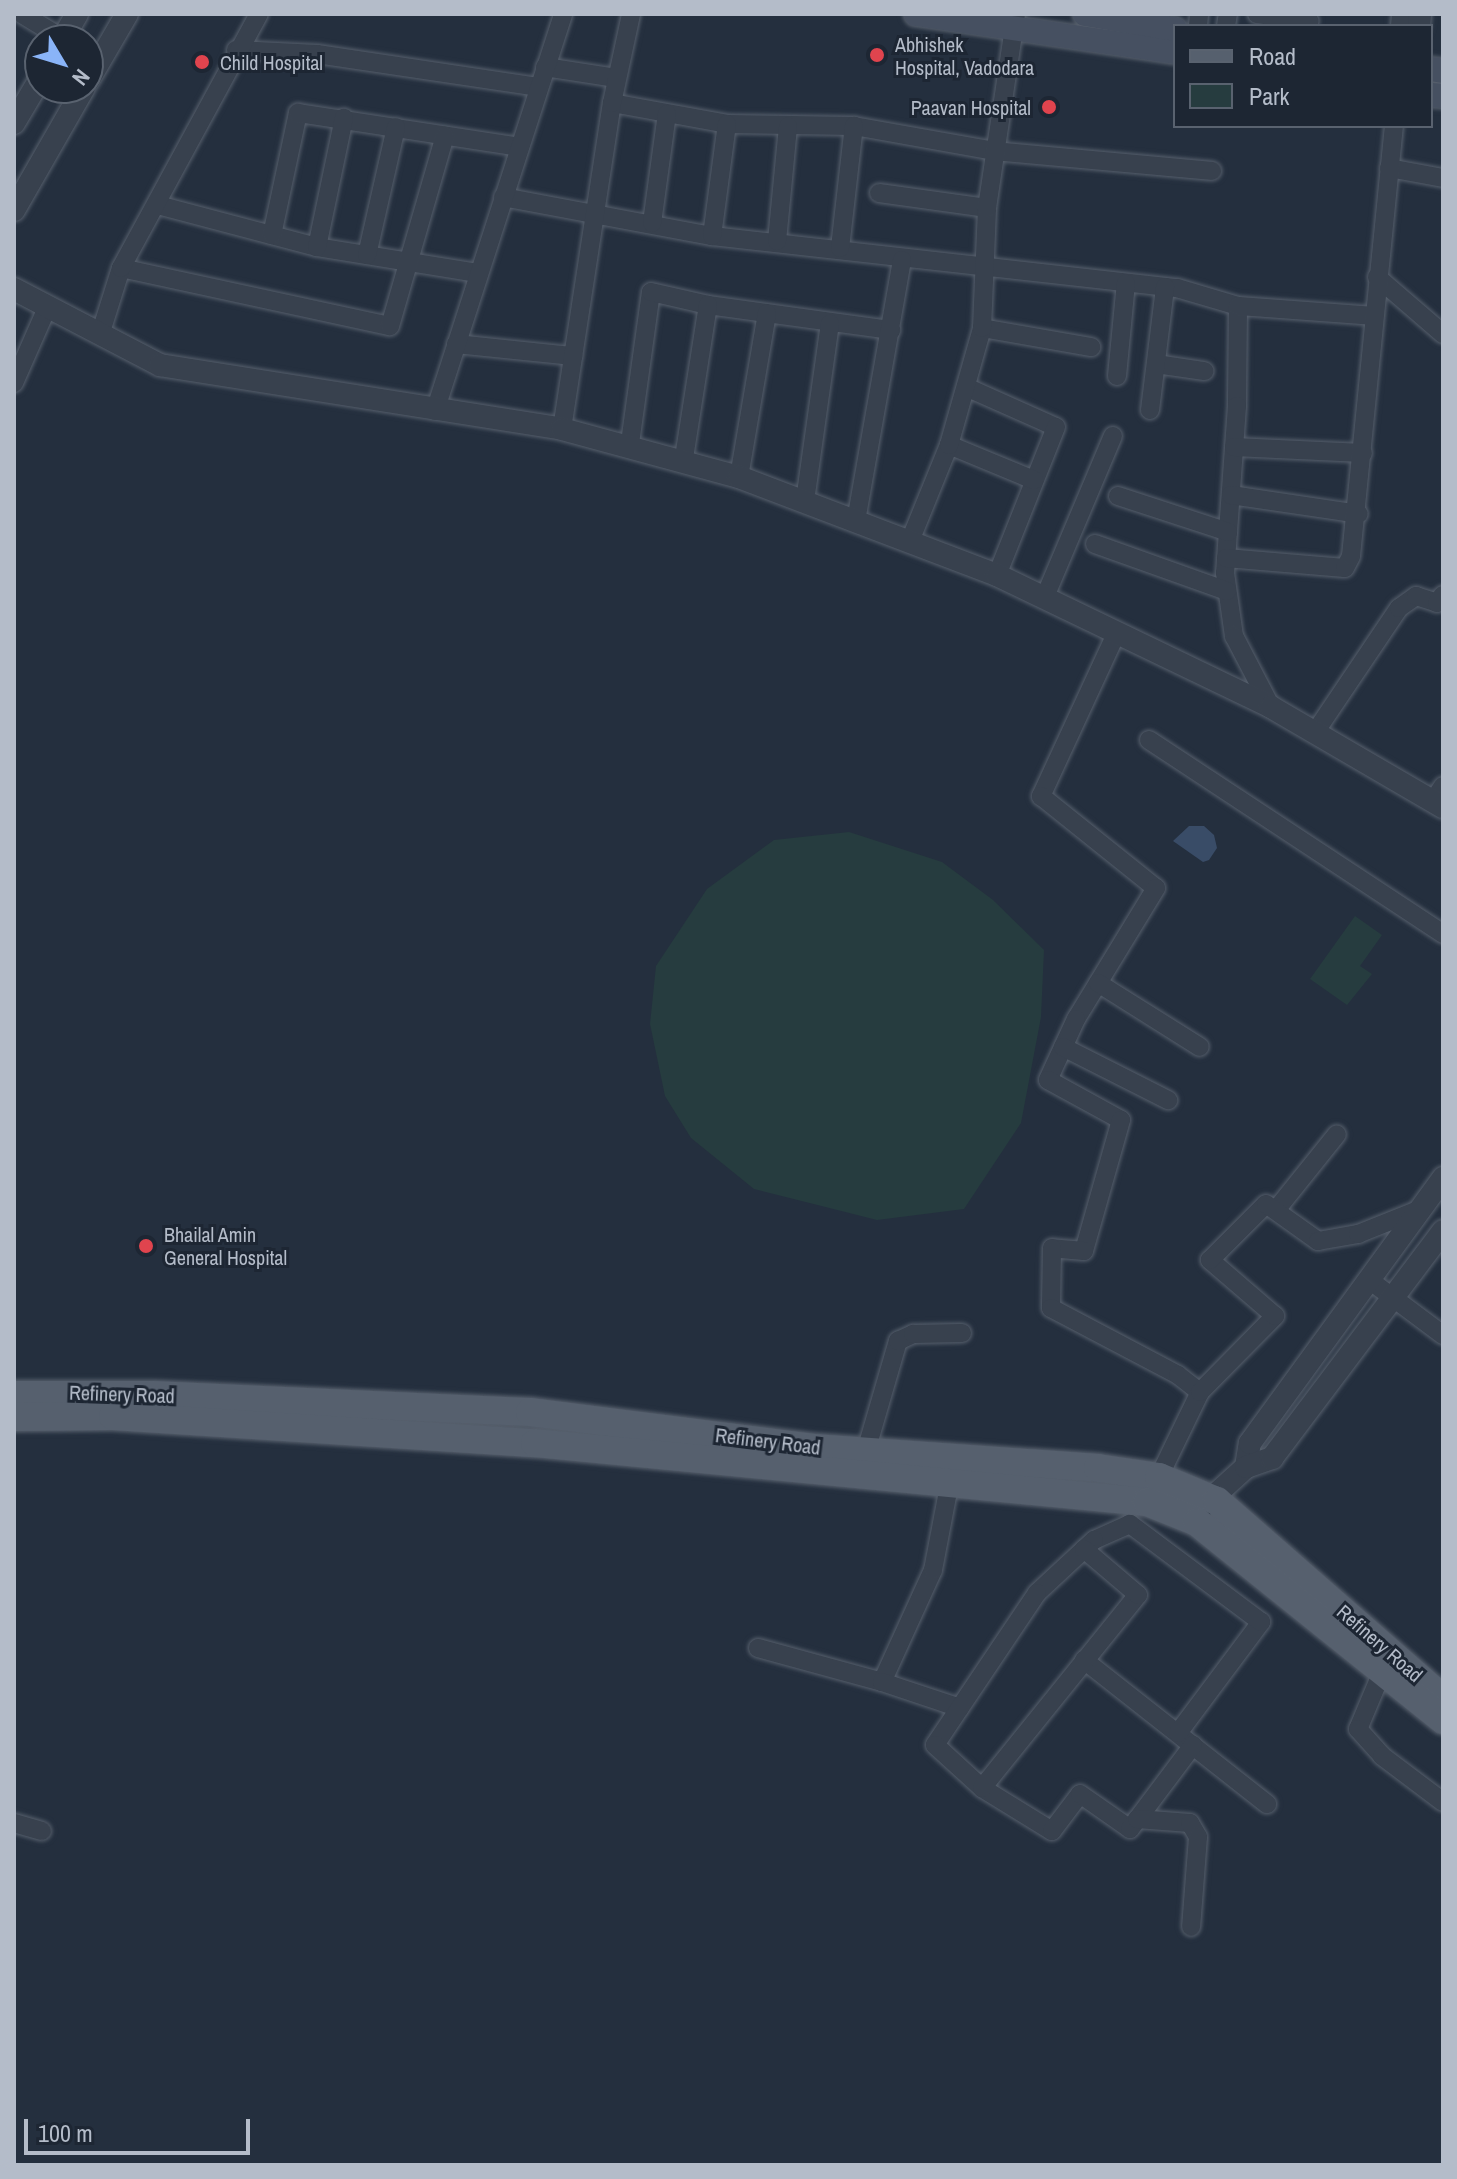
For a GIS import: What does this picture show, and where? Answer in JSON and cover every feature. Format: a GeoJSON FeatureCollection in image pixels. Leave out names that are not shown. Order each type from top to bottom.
{"type":"FeatureCollection","features":[{"type":"Feature","properties":{"kind":"main road"},"geometry":{"type":"LineString","coordinates":[[916,14],[1015,21],[1173,52]]}},
{"type":"Feature","properties":{"kind":"main road"},"geometry":{"type":"LineString","coordinates":[[1085,14],[1173,29]]}},
{"type":"Feature","properties":{"kind":"main road","name":"Refinery Road"},"geometry":{"type":"LineString","coordinates":[[14,1395],[153,1395],[530,1412],[866,1451],[1159,1477],[1212,1498],[1443,1699]]}},
{"type":"Feature","properties":{"kind":"main road","name":"Refinery Road"},"geometry":{"type":"LineString","coordinates":[[14,1417],[113,1416],[535,1443],[949,1486],[1100,1495],[1147,1502],[1190,1518],[1443,1720]]}},
{"type":"Feature","properties":{"kind":"street"},"geometry":{"type":"LineString","coordinates":[[104,54],[127,14]]}},
{"type":"Feature","properties":{"kind":"street"},"geometry":{"type":"LineString","coordinates":[[100,335],[121,268],[158,205],[236,50],[259,14]]}},
{"type":"Feature","properties":{"kind":"street"},"geometry":{"type":"LineString","coordinates":[[435,411],[563,14]]}},
{"type":"Feature","properties":{"kind":"street"},"geometry":{"type":"LineString","coordinates":[[562,429],[616,78],[631,14]]}},
{"type":"Feature","properties":{"kind":"street"},"geometry":{"type":"LineString","coordinates":[[1257,14],[1310,20]]}},
{"type":"Feature","properties":{"kind":"street"},"geometry":{"type":"LineString","coordinates":[[910,541],[949,445],[982,328],[987,208],[1015,21]]}},
{"type":"Feature","properties":{"kind":"street"},"geometry":{"type":"LineString","coordinates":[[236,50],[317,54],[538,87]]}},
{"type":"Feature","properties":{"kind":"street"},"geometry":{"type":"LineString","coordinates":[[545,67],[616,78]]}},
{"type":"Feature","properties":{"kind":"street"},"geometry":{"type":"LineString","coordinates":[[612,103],[727,124],[854,126],[994,151],[1212,171]]}},
{"type":"Feature","properties":{"kind":"street"},"geometry":{"type":"LineString","coordinates":[[14,123],[25,104]]}},
{"type":"Feature","properties":{"kind":"street"},"geometry":{"type":"LineString","coordinates":[[14,210],[75,104]]}},
{"type":"Feature","properties":{"kind":"street"},"geometry":{"type":"LineString","coordinates":[[272,235],[298,113],[519,147]]}},
{"type":"Feature","properties":{"kind":"street"},"geometry":{"type":"LineString","coordinates":[[652,223],[667,114]]}},
{"type":"Feature","properties":{"kind":"street"},"geometry":{"type":"LineString","coordinates":[[317,247],[344,118]]}},
{"type":"Feature","properties":{"kind":"street"},"geometry":{"type":"LineString","coordinates":[[712,236],[727,124]]}},
{"type":"Feature","properties":{"kind":"street"},"geometry":{"type":"LineString","coordinates":[[840,248],[854,126]]}},
{"type":"Feature","properties":{"kind":"street"},"geometry":{"type":"LineString","coordinates":[[367,255],[396,127]]}},
{"type":"Feature","properties":{"kind":"street"},"geometry":{"type":"LineString","coordinates":[[777,241],[788,127]]}},
{"type":"Feature","properties":{"kind":"street"},"geometry":{"type":"LineString","coordinates":[[1226,558],[1345,568],[1359,514],[1373,316],[1394,128]]}},
{"type":"Feature","properties":{"kind":"street"},"geometry":{"type":"LineString","coordinates":[[121,268],[390,326],[445,136]]}},
{"type":"Feature","properties":{"kind":"street"},"geometry":{"type":"LineString","coordinates":[[1389,168],[1443,178]]}},
{"type":"Feature","properties":{"kind":"street"},"geometry":{"type":"LineString","coordinates":[[879,193],[987,208]]}},
{"type":"Feature","properties":{"kind":"street"},"geometry":{"type":"LineString","coordinates":[[503,197],[595,211],[712,236],[840,248],[902,260],[986,264],[1165,287],[1238,306],[1373,316]]}},
{"type":"Feature","properties":{"kind":"street"},"geometry":{"type":"LineString","coordinates":[[158,205],[317,247],[410,265],[478,273]]}},
{"type":"Feature","properties":{"kind":"street"},"geometry":{"type":"LineString","coordinates":[[856,521],[902,260]]}},
{"type":"Feature","properties":{"kind":"street"},"geometry":{"type":"LineString","coordinates":[[1377,277],[1443,334]]}},
{"type":"Feature","properties":{"kind":"street"},"geometry":{"type":"LineString","coordinates":[[1117,376],[1126,283]]}},
{"type":"Feature","properties":{"kind":"street"},"geometry":{"type":"LineString","coordinates":[[1150,410],[1165,287]]}},
{"type":"Feature","properties":{"kind":"street"},"geometry":{"type":"LineString","coordinates":[[14,289],[160,365],[562,429],[630,443],[739,477],[997,575],[1271,707],[1440,798]]}},
{"type":"Feature","properties":{"kind":"street"},"geometry":{"type":"LineString","coordinates":[[630,443],[651,292],[708,305],[891,330]]}},
{"type":"Feature","properties":{"kind":"street"},"geometry":{"type":"LineString","coordinates":[[684,458],[708,305]]}},
{"type":"Feature","properties":{"kind":"street"},"geometry":{"type":"LineString","coordinates":[[1238,306],[1227,591],[1234,636],[1271,707]]}},
{"type":"Feature","properties":{"kind":"street"},"geometry":{"type":"LineString","coordinates":[[16,373],[47,308]]}},
{"type":"Feature","properties":{"kind":"street"},"geometry":{"type":"LineString","coordinates":[[739,477],[767,313]]}},
{"type":"Feature","properties":{"kind":"street"},"geometry":{"type":"LineString","coordinates":[[805,501],[830,324]]}},
{"type":"Feature","properties":{"kind":"street"},"geometry":{"type":"LineString","coordinates":[[982,328],[1091,347]]}},
{"type":"Feature","properties":{"kind":"street"},"geometry":{"type":"LineString","coordinates":[[456,344],[573,356]]}},
{"type":"Feature","properties":{"kind":"street"},"geometry":{"type":"LineString","coordinates":[[1156,364],[1204,371]]}},
{"type":"Feature","properties":{"kind":"street"},"geometry":{"type":"LineString","coordinates":[[966,387],[1056,427],[997,575]]}},
{"type":"Feature","properties":{"kind":"street"},"geometry":{"type":"LineString","coordinates":[[1044,599],[1113,436]]}},
{"type":"Feature","properties":{"kind":"street"},"geometry":{"type":"LineString","coordinates":[[949,445],[1034,480]]}},
{"type":"Feature","properties":{"kind":"street"},"geometry":{"type":"LineString","coordinates":[[1234,447],[1363,453]]}},
{"type":"Feature","properties":{"kind":"street"},"geometry":{"type":"LineString","coordinates":[[1231,495],[1359,514]]}},
{"type":"Feature","properties":{"kind":"street"},"geometry":{"type":"LineString","coordinates":[[1118,496],[1228,532]]}},
{"type":"Feature","properties":{"kind":"street"},"geometry":{"type":"LineString","coordinates":[[1095,544],[1227,591]]}},
{"type":"Feature","properties":{"kind":"street"},"geometry":{"type":"LineString","coordinates":[[1316,731],[1399,608],[1416,596],[1441,602]]}},
{"type":"Feature","properties":{"kind":"street"},"geometry":{"type":"LineString","coordinates":[[1116,634],[1041,796],[1156,888],[1098,983],[1048,1080],[1121,1120],[1084,1251],[1052,1248],[1051,1308],[1178,1375],[1200,1392]]}},
{"type":"Feature","properties":{"kind":"street"},"geometry":{"type":"LineString","coordinates":[[1149,740],[1443,934]]}},
{"type":"Feature","properties":{"kind":"street"},"geometry":{"type":"LineString","coordinates":[[1098,983],[1200,1047]]}},
{"type":"Feature","properties":{"kind":"street"},"geometry":{"type":"LineString","coordinates":[[1063,1047],[1168,1100]]}},
{"type":"Feature","properties":{"kind":"street"},"geometry":{"type":"LineString","coordinates":[[1276,1210],[1337,1134]]}},
{"type":"Feature","properties":{"kind":"street"},"geometry":{"type":"LineString","coordinates":[[1246,1467],[1250,1443],[1372,1282],[1443,1178]]}},
{"type":"Feature","properties":{"kind":"street"},"geometry":{"type":"LineString","coordinates":[[1159,1477],[1200,1392],[1275,1316],[1210,1260],[1266,1204],[1318,1241],[1358,1234],[1423,1208]]}},
{"type":"Feature","properties":{"kind":"street"},"geometry":{"type":"LineString","coordinates":[[1190,1518],[1246,1467],[1272,1458],[1395,1300],[1443,1231]]}},
{"type":"Feature","properties":{"kind":"street"},"geometry":{"type":"LineString","coordinates":[[1372,1282],[1443,1335]]}},
{"type":"Feature","properties":{"kind":"street"},"geometry":{"type":"LineString","coordinates":[[866,1451],[898,1341],[913,1334],[962,1333]]}},
{"type":"Feature","properties":{"kind":"street"},"geometry":{"type":"LineString","coordinates":[[882,1682],[933,1570],[949,1486]]}},
{"type":"Feature","properties":{"kind":"street"},"geometry":{"type":"LineString","coordinates":[[1193,1745],[1130,1829],[1080,1794],[1052,1831],[982,1788],[935,1745],[1037,1593],[1084,1549],[1130,1524],[1261,1622]]}},
{"type":"Feature","properties":{"kind":"street"},"geometry":{"type":"LineString","coordinates":[[982,1788],[1138,1595],[1084,1549]]}},
{"type":"Feature","properties":{"kind":"street"},"geometry":{"type":"LineString","coordinates":[[1178,1733],[1285,1593]]}},
{"type":"Feature","properties":{"kind":"street"},"geometry":{"type":"LineString","coordinates":[[758,1648],[882,1682],[960,1708]]}},
{"type":"Feature","properties":{"kind":"street"},"geometry":{"type":"LineString","coordinates":[[1084,1660],[1267,1804]]}},
{"type":"Feature","properties":{"kind":"street"},"geometry":{"type":"LineString","coordinates":[[1382,1672],[1358,1729],[1382,1756],[1443,1802]]}},
{"type":"Feature","properties":{"kind":"street"},"geometry":{"type":"LineString","coordinates":[[1137,1819],[1190,1823],[1198,1837],[1191,1927]]}},
{"type":"Feature","properties":{"kind":"street"},"geometry":{"type":"LineString","coordinates":[[14,1823],[42,1831]]}},
{"type":"Feature","properties":{"kind":"green space"},"geometry":{"type":"Polygon","coordinates":[[[849,832],[942,862],[993,900],[1044,950],[1041,1017],[1021,1123],[964,1209],[877,1220],[754,1189],[691,1138],[665,1096],[650,1024],[656,966],[707,889],[774,840],[849,832]]]}},
{"type":"Feature","properties":{"kind":"green space"},"geometry":{"type":"Polygon","coordinates":[[[1355,916],[1382,935],[1360,966],[1372,974],[1347,1005],[1310,979],[1355,916]]]}},
{"type":"Feature","properties":{"kind":"water"},"geometry":{"type":"Polygon","coordinates":[[[1189,826],[1204,826],[1214,835],[1217,848],[1209,860],[1203,862],[1173,841],[1189,826]]]}},
{"type":"Feature","properties":{"kind":"place","name":"Abhishek Hospital, Vadodara"},"geometry":{"type":"Point","coordinates":[877,55]}},
{"type":"Feature","properties":{"kind":"place","name":"Child Hospital"},"geometry":{"type":"Point","coordinates":[202,62]}},
{"type":"Feature","properties":{"kind":"place","name":"Paavan Hospital"},"geometry":{"type":"Point","coordinates":[1049,107]}},
{"type":"Feature","properties":{"kind":"place","name":"Bhailal Amin General Hospital"},"geometry":{"type":"Point","coordinates":[146,1246]}}]}
